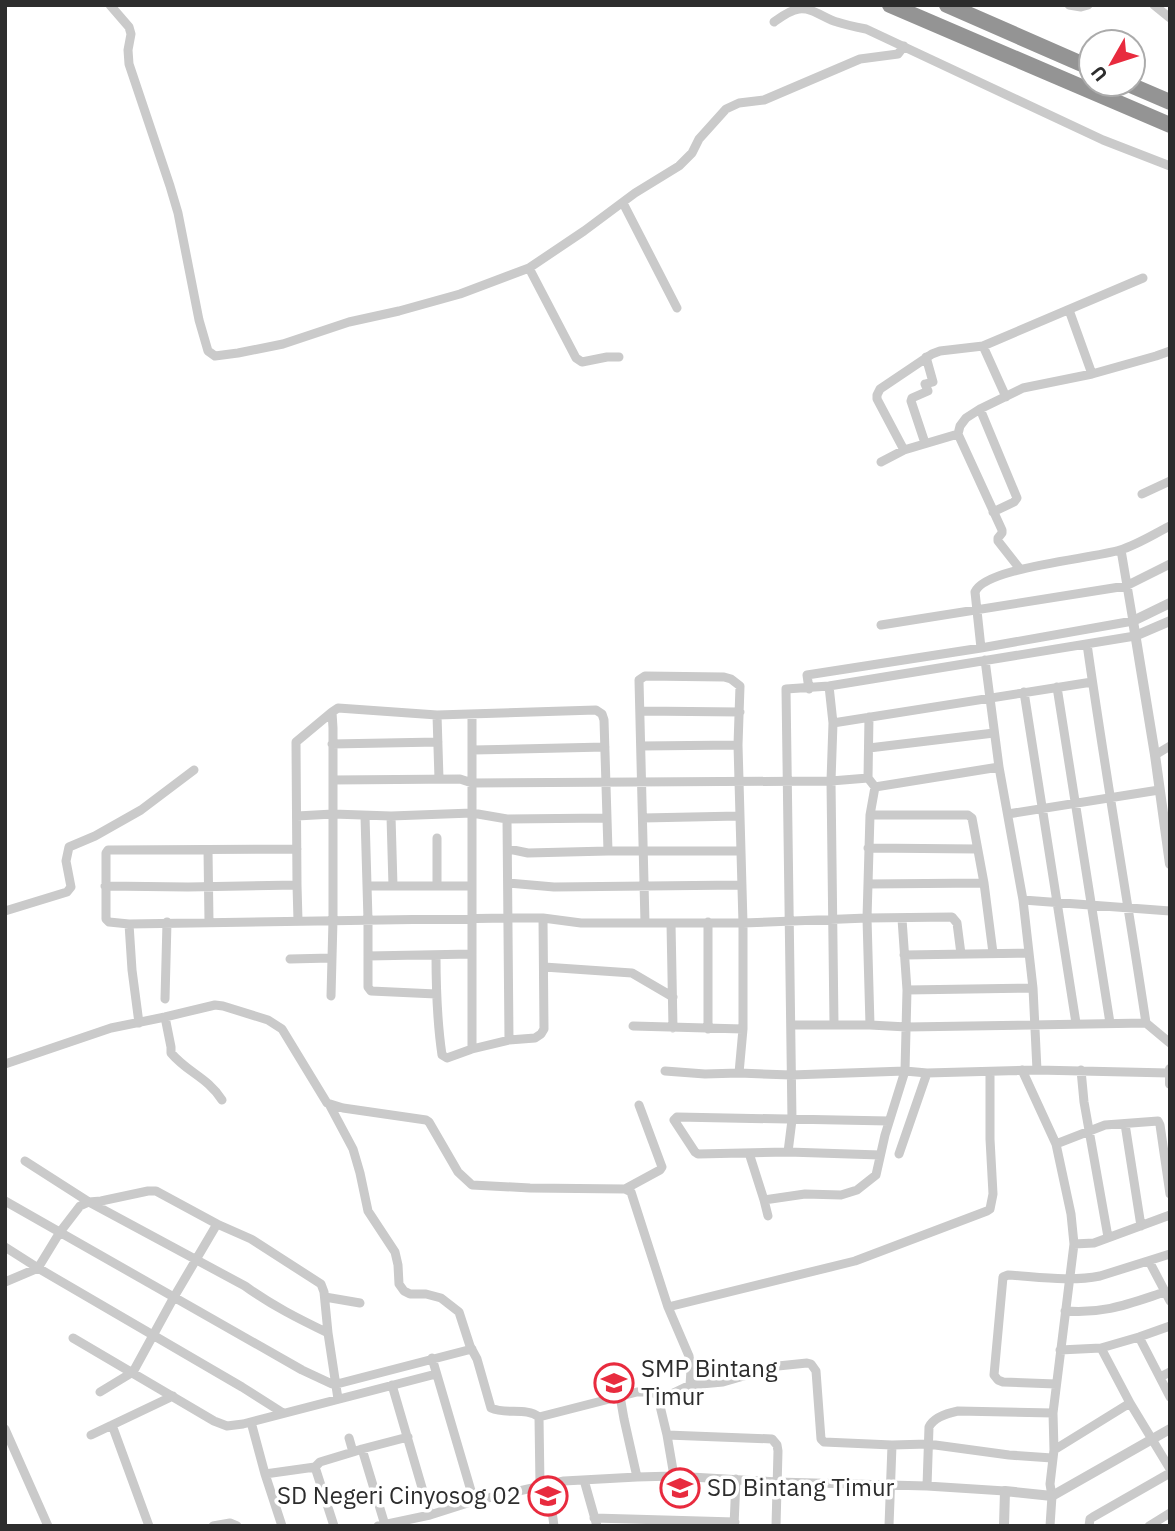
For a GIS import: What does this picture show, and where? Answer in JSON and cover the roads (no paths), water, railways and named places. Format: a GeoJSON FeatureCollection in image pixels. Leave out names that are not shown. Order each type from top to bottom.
{"type":"FeatureCollection","features":[{"type":"Feature","properties":{"kind":"highway"},"geometry":{"type":"LineString","coordinates":[[890,5],[1170,125]]}},
{"type":"Feature","properties":{"kind":"highway"},"geometry":{"type":"LineString","coordinates":[[947,5],[1077,62]]}},
{"type":"Feature","properties":{"kind":"highway"},"geometry":{"type":"LineString","coordinates":[[1147,92],[1170,102]]}},
{"type":"Feature","properties":{"kind":"street"},"geometry":{"type":"LineString","coordinates":[[110,5],[129,27],[129,64],[178,213],[199,320],[208,351],[215,356],[283,344],[349,322],[460,293],[528,268],[686,159],[726,109],[738,103],[764,100],[860,59],[898,54],[904,46]]}},
{"type":"Feature","properties":{"kind":"street"},"geometry":{"type":"LineString","coordinates":[[1069,5],[1088,5]]}},
{"type":"Feature","properties":{"kind":"street"},"geometry":{"type":"LineString","coordinates":[[1154,5],[1170,18]]}},
{"type":"Feature","properties":{"kind":"street"},"geometry":{"type":"LineString","coordinates":[[774,22],[798,9],[809,10],[834,22],[866,29],[1103,140],[1170,166]]}},
{"type":"Feature","properties":{"kind":"street"},"geometry":{"type":"LineString","coordinates":[[623,203],[677,308]]}},
{"type":"Feature","properties":{"kind":"street"},"geometry":{"type":"LineString","coordinates":[[528,268],[576,358],[582,362],[607,357],[619,358]]}},
{"type":"Feature","properties":{"kind":"street"},"geometry":{"type":"LineString","coordinates":[[904,450],[877,395],[880,389],[926,357],[940,351],[983,346],[1143,278]]}},
{"type":"Feature","properties":{"kind":"street"},"geometry":{"type":"LineString","coordinates":[[1069,310],[1092,374]]}},
{"type":"Feature","properties":{"kind":"street"},"geometry":{"type":"LineString","coordinates":[[983,346],[1006,397]]}},
{"type":"Feature","properties":{"kind":"street"},"geometry":{"type":"LineString","coordinates":[[1020,569],[998,541],[1002,531],[958,434],[960,426],[966,418],[980,409],[1028,386],[1092,374],[1170,351]]}},
{"type":"Feature","properties":{"kind":"street"},"geometry":{"type":"LineString","coordinates":[[925,443],[911,401],[928,391],[925,384],[933,382],[926,357]]}},
{"type":"Feature","properties":{"kind":"street"},"geometry":{"type":"LineString","coordinates":[[980,409],[1017,498],[993,512]]}},
{"type":"Feature","properties":{"kind":"street"},"geometry":{"type":"LineString","coordinates":[[881,462],[904,450],[958,434]]}},
{"type":"Feature","properties":{"kind":"street"},"geometry":{"type":"LineString","coordinates":[[1142,494],[1170,481]]}},
{"type":"Feature","properties":{"kind":"street"},"geometry":{"type":"LineString","coordinates":[[981,648],[975,592],[979,585],[993,577],[1020,569],[1121,550],[1170,526]]}},
{"type":"Feature","properties":{"kind":"street"},"geometry":{"type":"LineString","coordinates":[[1121,550],[1170,864]]}},
{"type":"Feature","properties":{"kind":"street"},"geometry":{"type":"LineString","coordinates":[[881,625],[1126,586],[1170,564]]}},
{"type":"Feature","properties":{"kind":"street"},"geometry":{"type":"LineString","coordinates":[[808,688],[807,675],[1133,621],[1170,603]]}},
{"type":"Feature","properties":{"kind":"street"},"geometry":{"type":"LineString","coordinates":[[788,1152],[792,1120],[786,689],[829,686],[1135,636],[1170,621]]}},
{"type":"Feature","properties":{"kind":"street"},"geometry":{"type":"LineString","coordinates":[[1087,644],[1146,1023]]}},
{"type":"Feature","properties":{"kind":"street"},"geometry":{"type":"LineString","coordinates":[[985,660],[999,767],[1023,900],[1033,988],[1037,1070]]}},
{"type":"Feature","properties":{"kind":"street"},"geometry":{"type":"LineString","coordinates":[[645,923],[639,680],[643,676],[731,679],[740,686],[738,745],[743,1029],[739,1073]]}},
{"type":"Feature","properties":{"kind":"street"},"geometry":{"type":"LineString","coordinates":[[833,723],[1093,682]]}},
{"type":"Feature","properties":{"kind":"street"},"geometry":{"type":"LineString","coordinates":[[829,686],[833,723],[831,780],[834,1024]]}},
{"type":"Feature","properties":{"kind":"street"},"geometry":{"type":"LineString","coordinates":[[1057,687],[1110,1023]]}},
{"type":"Feature","properties":{"kind":"street"},"geometry":{"type":"LineString","coordinates":[[1024,692],[1076,1023]]}},
{"type":"Feature","properties":{"kind":"street"},"geometry":{"type":"LineString","coordinates":[[298,921],[296,742],[338,708],[437,715],[596,710],[602,714],[604,720],[608,851]]}},
{"type":"Feature","properties":{"kind":"street"},"geometry":{"type":"LineString","coordinates":[[640,711],[740,712]]}},
{"type":"Feature","properties":{"kind":"street"},"geometry":{"type":"LineString","coordinates":[[331,996],[332,712]]}},
{"type":"Feature","properties":{"kind":"street"},"geometry":{"type":"LineString","coordinates":[[472,714],[472,1049]]}},
{"type":"Feature","properties":{"kind":"street"},"geometry":{"type":"LineString","coordinates":[[437,715],[439,779]]}},
{"type":"Feature","properties":{"kind":"street"},"geometry":{"type":"LineString","coordinates":[[869,717],[868,778],[874,786],[868,848],[870,1025]]}},
{"type":"Feature","properties":{"kind":"street"},"geometry":{"type":"LineString","coordinates":[[869,748],[994,733]]}},
{"type":"Feature","properties":{"kind":"street"},"geometry":{"type":"LineString","coordinates":[[332,744],[438,742]]}},
{"type":"Feature","properties":{"kind":"street"},"geometry":{"type":"LineString","coordinates":[[641,746],[738,745]]}},
{"type":"Feature","properties":{"kind":"street"},"geometry":{"type":"LineString","coordinates":[[1155,755],[1170,746]]}},
{"type":"Feature","properties":{"kind":"street"},"geometry":{"type":"LineString","coordinates":[[473,750],[605,747]]}},
{"type":"Feature","properties":{"kind":"street"},"geometry":{"type":"LineString","coordinates":[[874,786],[999,767]]}},
{"type":"Feature","properties":{"kind":"street"},"geometry":{"type":"LineString","coordinates":[[5,911],[67,892],[71,887],[66,861],[69,847],[95,836],[141,810],[194,770]]}},
{"type":"Feature","properties":{"kind":"street"},"geometry":{"type":"LineString","coordinates":[[333,780],[460,779],[472,783],[642,783],[868,778]]}},
{"type":"Feature","properties":{"kind":"street"},"geometry":{"type":"LineString","coordinates":[[1008,814],[1159,790]]}},
{"type":"Feature","properties":{"kind":"street"},"geometry":{"type":"LineString","coordinates":[[296,816],[333,814],[391,817],[472,813],[508,820],[607,818]]}},
{"type":"Feature","properties":{"kind":"street"},"geometry":{"type":"LineString","coordinates":[[870,815],[968,815],[973,820],[993,953]]}},
{"type":"Feature","properties":{"kind":"street"},"geometry":{"type":"LineString","coordinates":[[365,816],[368,987],[371,991],[436,994]]}},
{"type":"Feature","properties":{"kind":"street"},"geometry":{"type":"LineString","coordinates":[[643,818],[739,816]]}},
{"type":"Feature","properties":{"kind":"street"},"geometry":{"type":"LineString","coordinates":[[391,817],[393,886]]}},
{"type":"Feature","properties":{"kind":"street"},"geometry":{"type":"LineString","coordinates":[[508,820],[509,1040]]}},
{"type":"Feature","properties":{"kind":"street"},"geometry":{"type":"LineString","coordinates":[[437,838],[437,885]]}},
{"type":"Feature","properties":{"kind":"street"},"geometry":{"type":"LineString","coordinates":[[868,848],[977,849]]}},
{"type":"Feature","properties":{"kind":"street"},"geometry":{"type":"LineString","coordinates":[[297,849],[108,850],[105,886],[107,921],[129,924],[543,918],[581,922],[743,923],[952,917],[957,923],[961,954]]}},
{"type":"Feature","properties":{"kind":"street"},"geometry":{"type":"LineString","coordinates":[[508,849],[528,853],[741,851]]}},
{"type":"Feature","properties":{"kind":"street"},"geometry":{"type":"LineString","coordinates":[[208,850],[209,922]]}},
{"type":"Feature","properties":{"kind":"street"},"geometry":{"type":"LineString","coordinates":[[508,883],[554,887],[741,886]]}},
{"type":"Feature","properties":{"kind":"street"},"geometry":{"type":"LineString","coordinates":[[868,884],[984,883]]}},
{"type":"Feature","properties":{"kind":"street"},"geometry":{"type":"LineString","coordinates":[[105,886],[296,884]]}},
{"type":"Feature","properties":{"kind":"street"},"geometry":{"type":"LineString","coordinates":[[367,886],[472,886]]}},
{"type":"Feature","properties":{"kind":"street"},"geometry":{"type":"LineString","coordinates":[[1023,900],[1170,911]]}},
{"type":"Feature","properties":{"kind":"street"},"geometry":{"type":"LineString","coordinates":[[436,954],[436,994],[442,1055],[447,1058],[509,1040],[535,1038],[543,1032],[543,918]]}},
{"type":"Feature","properties":{"kind":"street"},"geometry":{"type":"LineString","coordinates":[[764,1200],[805,1194],[851,1193],[876,1175],[905,1071],[907,990],[902,919]]}},
{"type":"Feature","properties":{"kind":"street"},"geometry":{"type":"LineString","coordinates":[[165,999],[167,922]]}},
{"type":"Feature","properties":{"kind":"street"},"geometry":{"type":"LineString","coordinates":[[708,922],[708,1029]]}},
{"type":"Feature","properties":{"kind":"street"},"geometry":{"type":"LineString","coordinates":[[671,923],[673,1028]]}},
{"type":"Feature","properties":{"kind":"street"},"geometry":{"type":"LineString","coordinates":[[129,924],[139,1023]]}},
{"type":"Feature","properties":{"kind":"street"},"geometry":{"type":"LineString","coordinates":[[904,955],[1029,953]]}},
{"type":"Feature","properties":{"kind":"street"},"geometry":{"type":"LineString","coordinates":[[368,956],[472,954]]}},
{"type":"Feature","properties":{"kind":"street"},"geometry":{"type":"LineString","coordinates":[[290,959],[331,958]]}},
{"type":"Feature","properties":{"kind":"street"},"geometry":{"type":"LineString","coordinates":[[544,967],[632,973],[673,997]]}},
{"type":"Feature","properties":{"kind":"street"},"geometry":{"type":"LineString","coordinates":[[907,990],[1033,988]]}},
{"type":"Feature","properties":{"kind":"street"},"geometry":{"type":"LineString","coordinates":[[5,1063],[111,1028],[215,1005],[231,1008],[268,1020],[286,1034],[325,1102],[343,1108],[426,1120],[458,1172],[472,1185],[625,1189],[662,1167],[639,1105]]}},
{"type":"Feature","properties":{"kind":"street"},"geometry":{"type":"LineString","coordinates":[[165,1017],[171,1053],[184,1067],[206,1080],[222,1100]]}},
{"type":"Feature","properties":{"kind":"street"},"geometry":{"type":"LineString","coordinates":[[790,1025],[907,1027],[1146,1023],[1170,1043]]}},
{"type":"Feature","properties":{"kind":"street"},"geometry":{"type":"LineString","coordinates":[[633,1026],[743,1029]]}},
{"type":"Feature","properties":{"kind":"street"},"geometry":{"type":"LineString","coordinates":[[1022,1070],[1056,1144],[1071,1214],[1073,1244],[1053,1413],[1051,1526]]}},
{"type":"Feature","properties":{"kind":"street"},"geometry":{"type":"LineString","coordinates":[[1081,1070],[1084,1102],[1108,1237]]}},
{"type":"Feature","properties":{"kind":"street"},"geometry":{"type":"LineString","coordinates":[[665,1071],[791,1075],[1081,1070],[1169,1075]]}},
{"type":"Feature","properties":{"kind":"street"},"geometry":{"type":"LineString","coordinates":[[668,1307],[855,1261],[990,1209],[993,1194],[990,1072]]}},
{"type":"Feature","properties":{"kind":"street"},"geometry":{"type":"LineString","coordinates":[[899,1154],[927,1073]]}},
{"type":"Feature","properties":{"kind":"street"},"geometry":{"type":"LineString","coordinates":[[329,1104],[353,1149],[368,1211],[395,1252],[400,1286],[410,1294],[441,1298],[461,1314],[491,1408],[506,1412],[532,1412],[539,1417]]}},
{"type":"Feature","properties":{"kind":"street"},"geometry":{"type":"LineString","coordinates":[[880,1155],[788,1152],[704,1155],[696,1153],[674,1121],[677,1117],[889,1121]]}},
{"type":"Feature","properties":{"kind":"street"},"geometry":{"type":"LineString","coordinates":[[1056,1144],[1109,1124],[1159,1122],[1170,1194]]}},
{"type":"Feature","properties":{"kind":"street"},"geometry":{"type":"LineString","coordinates":[[1125,1124],[1141,1226]]}},
{"type":"Feature","properties":{"kind":"street"},"geometry":{"type":"LineString","coordinates":[[749,1153],[768,1216]]}},
{"type":"Feature","properties":{"kind":"street"},"geometry":{"type":"LineString","coordinates":[[25,1161],[89,1202],[328,1333]]}},
{"type":"Feature","properties":{"kind":"street"},"geometry":{"type":"LineString","coordinates":[[625,1189],[632,1194],[668,1307],[690,1362],[690,1385]]}},
{"type":"Feature","properties":{"kind":"street"},"geometry":{"type":"LineString","coordinates":[[5,1282],[38,1268],[60,1231],[76,1209],[84,1203],[156,1191],[251,1239],[321,1284],[338,1399]]}},
{"type":"Feature","properties":{"kind":"street"},"geometry":{"type":"LineString","coordinates":[[5,1201],[312,1375],[337,1384],[472,1349]]}},
{"type":"Feature","properties":{"kind":"street"},"geometry":{"type":"LineString","coordinates":[[1073,1244],[1094,1242],[1170,1216]]}},
{"type":"Feature","properties":{"kind":"street"},"geometry":{"type":"LineString","coordinates":[[100,1392],[133,1372],[217,1224]]}},
{"type":"Feature","properties":{"kind":"street"},"geometry":{"type":"LineString","coordinates":[[5,1247],[283,1413]]}},
{"type":"Feature","properties":{"kind":"street"},"geometry":{"type":"LineString","coordinates":[[1056,1384],[1003,1382],[994,1375],[1002,1279],[1008,1275],[1069,1279],[1100,1276],[1170,1254]]}},
{"type":"Feature","properties":{"kind":"street"},"geometry":{"type":"LineString","coordinates":[[1065,1311],[1106,1311],[1167,1296],[1149,1261]]}},
{"type":"Feature","properties":{"kind":"street"},"geometry":{"type":"LineString","coordinates":[[325,1297],[360,1303]]}},
{"type":"Feature","properties":{"kind":"street"},"geometry":{"type":"LineString","coordinates":[[1060,1350],[1101,1348],[1170,1326]]}},
{"type":"Feature","properties":{"kind":"street"},"geometry":{"type":"LineString","coordinates":[[1139,1337],[1170,1397]]}},
{"type":"Feature","properties":{"kind":"street"},"geometry":{"type":"LineString","coordinates":[[73,1338],[222,1424],[250,1422],[436,1374]]}},
{"type":"Feature","properties":{"kind":"street"},"geometry":{"type":"LineString","coordinates":[[1089,1526],[1093,1517],[1170,1471],[1101,1348]]}},
{"type":"Feature","properties":{"kind":"street"},"geometry":{"type":"LineString","coordinates":[[432,1358],[474,1501]]}},
{"type":"Feature","properties":{"kind":"street"},"geometry":{"type":"LineString","coordinates":[[674,1476],[660,1406],[663,1398],[690,1385],[723,1382],[778,1366],[811,1364],[816,1371],[822,1441],[928,1444],[1009,1455],[1053,1454],[1130,1403]]}},
{"type":"Feature","properties":{"kind":"street"},"geometry":{"type":"LineString","coordinates":[[1160,1377],[1170,1372]]}},
{"type":"Feature","properties":{"kind":"street"},"geometry":{"type":"LineString","coordinates":[[392,1385],[430,1515]]}},
{"type":"Feature","properties":{"kind":"street"},"geometry":{"type":"LineString","coordinates":[[539,1417],[647,1391],[663,1398]]}},
{"type":"Feature","properties":{"kind":"street"},"geometry":{"type":"LineString","coordinates":[[91,1434],[173,1396]]}},
{"type":"Feature","properties":{"kind":"street"},"geometry":{"type":"LineString","coordinates":[[620,1396],[637,1477]]}},
{"type":"Feature","properties":{"kind":"street"},"geometry":{"type":"LineString","coordinates":[[927,1486],[930,1423],[948,1413],[958,1411],[1053,1413]]}},
{"type":"Feature","properties":{"kind":"street"},"geometry":{"type":"LineString","coordinates":[[539,1417],[542,1486],[552,1511],[554,1526]]}},
{"type":"Feature","properties":{"kind":"street"},"geometry":{"type":"LineString","coordinates":[[250,1422],[282,1526]]}},
{"type":"Feature","properties":{"kind":"street"},"geometry":{"type":"LineString","coordinates":[[112,1424],[149,1526]]}},
{"type":"Feature","properties":{"kind":"street"},"geometry":{"type":"LineString","coordinates":[[5,1429],[48,1526]]}},
{"type":"Feature","properties":{"kind":"street"},"geometry":{"type":"LineString","coordinates":[[349,1438],[358,1451],[381,1525],[420,1522],[430,1515],[474,1501],[564,1481],[637,1477],[674,1476],[927,1486],[1052,1496],[1170,1429]]}},
{"type":"Feature","properties":{"kind":"street"},"geometry":{"type":"LineString","coordinates":[[667,1435],[772,1440],[778,1448],[776,1526]]}},
{"type":"Feature","properties":{"kind":"street"},"geometry":{"type":"LineString","coordinates":[[265,1474],[315,1467],[320,1462],[408,1437]]}},
{"type":"Feature","properties":{"kind":"street"},"geometry":{"type":"LineString","coordinates":[[889,1526],[892,1445]]}},
{"type":"Feature","properties":{"kind":"street"},"geometry":{"type":"LineString","coordinates":[[315,1467],[334,1526]]}},
{"type":"Feature","properties":{"kind":"street"},"geometry":{"type":"LineString","coordinates":[[584,1480],[596,1522],[734,1524],[736,1479]]}},
{"type":"Feature","properties":{"kind":"street"},"geometry":{"type":"LineString","coordinates":[[1004,1526],[1005,1491]]}},
{"type":"Feature","properties":{"kind":"street"},"geometry":{"type":"LineString","coordinates":[[1149,1526],[1170,1513]]}},
{"type":"Feature","properties":{"kind":"street"},"geometry":{"type":"LineString","coordinates":[[213,1526],[230,1523],[237,1526]]}},
{"type":"Feature","properties":{"kind":"place","name":"SMP Bintang Timur"},"geometry":{"type":"Point","coordinates":[614,1383]}},
{"type":"Feature","properties":{"kind":"place","name":"SD Bintang Timur"},"geometry":{"type":"Point","coordinates":[680,1488]}},
{"type":"Feature","properties":{"kind":"place","name":"SD Negeri Cinyosog 02"},"geometry":{"type":"Point","coordinates":[548,1496]}}]}
